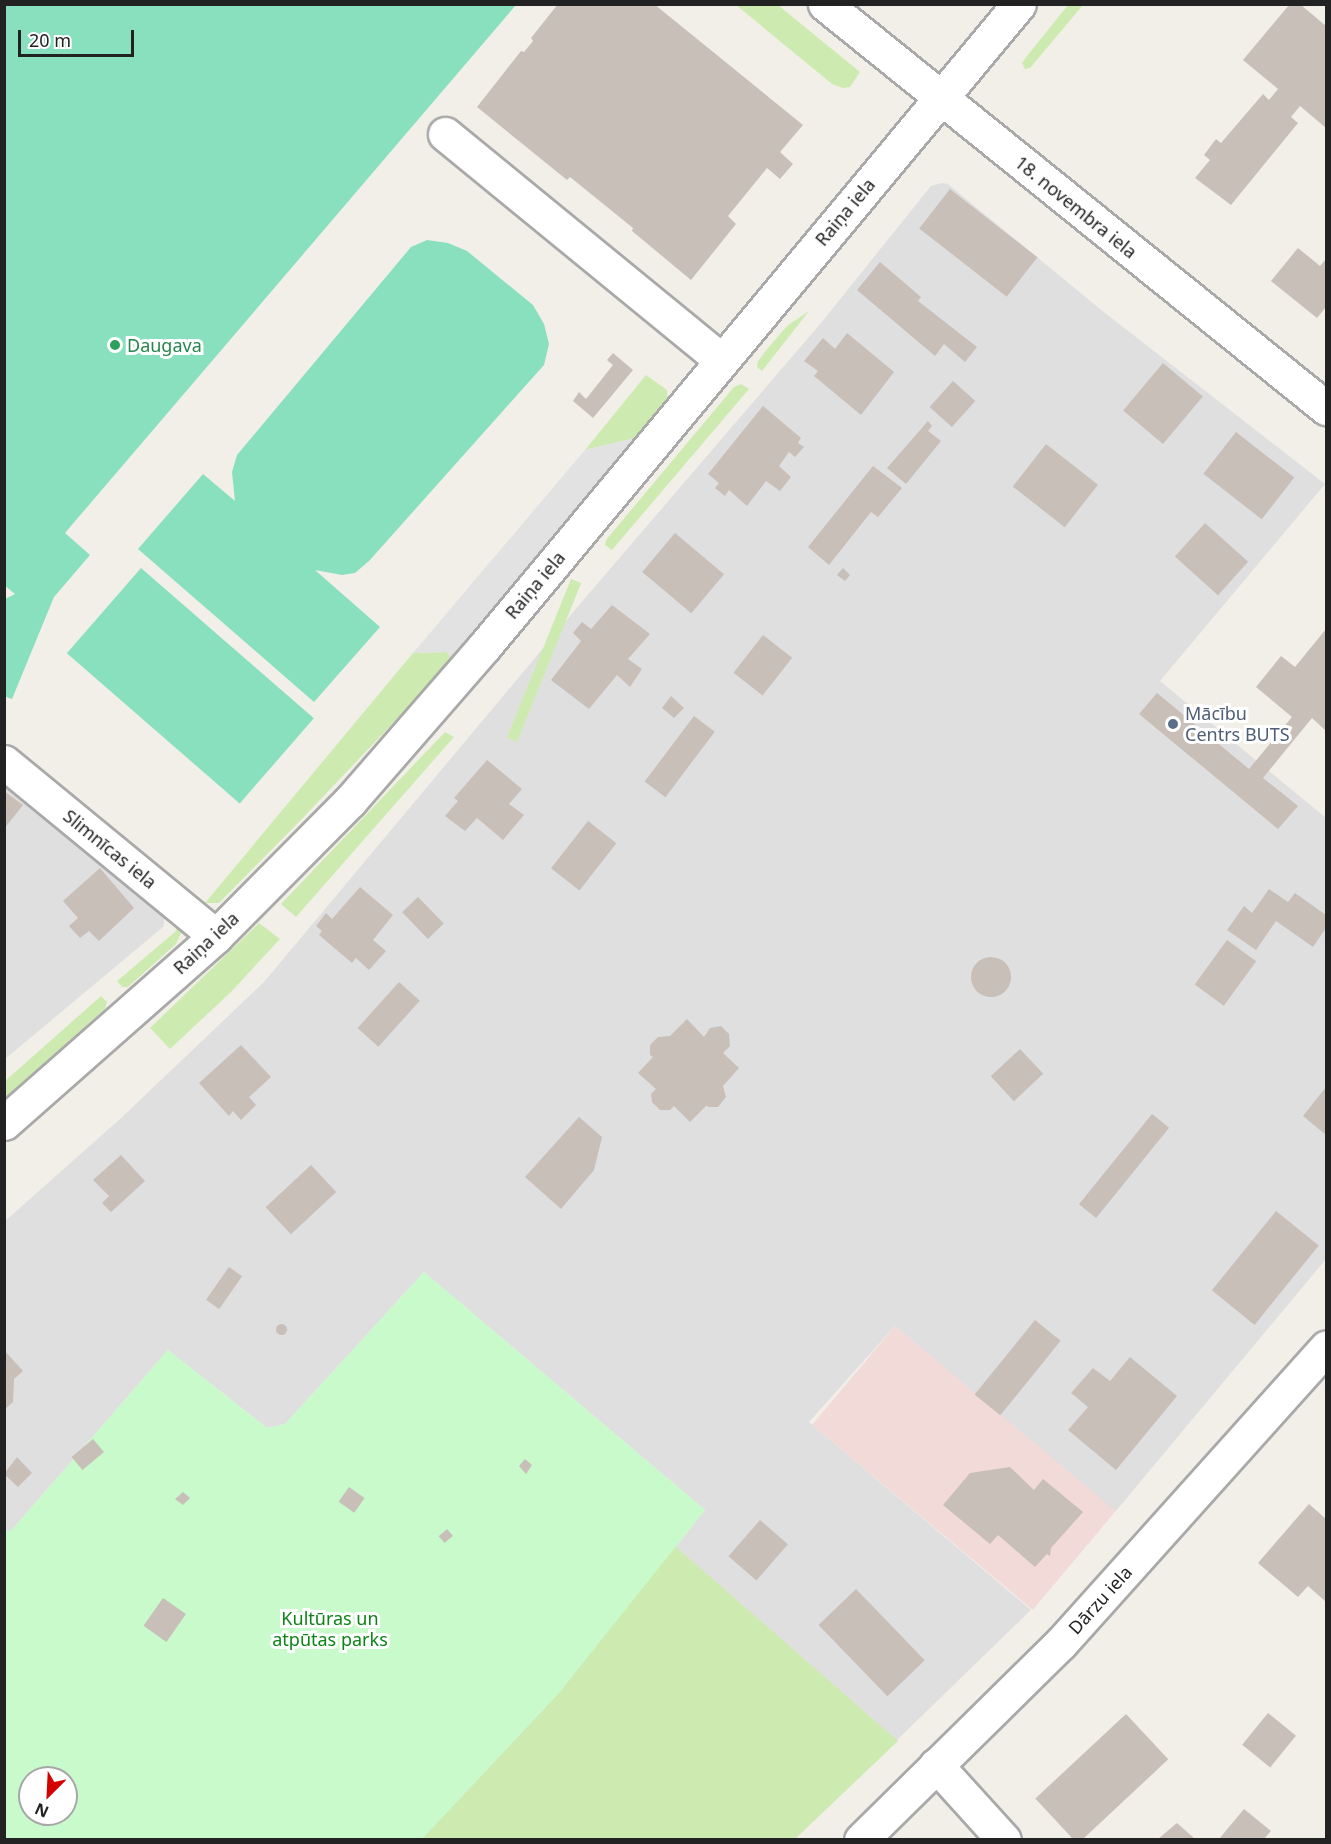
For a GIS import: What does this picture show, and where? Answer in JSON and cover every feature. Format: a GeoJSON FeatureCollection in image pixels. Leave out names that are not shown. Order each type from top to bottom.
{"type":"FeatureCollection","features":[{"type":"Feature","properties":{"kind":"street","name":"18. novembra iela"},"geometry":{"type":"LineString","coordinates":[[825,4],[1326,408]]}},
{"type":"Feature","properties":{"kind":"street","name":"Raiņa iela"},"geometry":{"type":"LineString","coordinates":[[4,1123],[216,936],[350,801],[484,647],[1018,4]]}},
{"type":"Feature","properties":{"kind":"street"},"geometry":{"type":"LineString","coordinates":[[445,134],[722,360]]}},
{"type":"Feature","properties":{"kind":"street","name":"Slimnīcas iela"},"geometry":{"type":"LineString","coordinates":[[4,762],[216,936]]}},
{"type":"Feature","properties":{"kind":"street","name":"Dārzu iela"},"geometry":{"type":"LineString","coordinates":[[861,1839],[1061,1642],[1326,1348]]}},
{"type":"Feature","properties":{"kind":"street"},"geometry":{"type":"LineString","coordinates":[[936,1765],[1004,1839]]}},
{"type":"Feature","properties":{"kind":"shaded area"},"geometry":{"type":"Polygon","coordinates":[[[948,184],[1105,313],[1325,484],[1160,681],[1326,818],[1326,1259],[1115,1512],[895,1326],[809,1422],[1031,1610],[795,1839],[421,1839],[558,1694],[705,1510],[424,1272],[285,1424],[267,1428],[168,1350],[10,1532],[4,1528],[4,1222],[120,1119],[264,982],[580,604],[821,323],[931,186],[948,184]]]}},
{"type":"Feature","properties":{"kind":"shaded area"},"geometry":{"type":"Polygon","coordinates":[[[635,438],[448,663],[450,656],[447,652],[413,653],[585,450],[635,438]]]}},
{"type":"Feature","properties":{"kind":"shaded area"},"geometry":{"type":"Polygon","coordinates":[[[4,774],[166,913],[163,927],[5,1059],[4,774]]]}},
{"type":"Feature","properties":{"kind":"shaded area"},"geometry":{"type":"Polygon","coordinates":[[[895,1326],[1116,1511],[1033,1610],[812,1425],[895,1326]]]}},
{"type":"Feature","properties":{"kind":"green space","name":"Daugava"},"geometry":{"type":"Polygon","coordinates":[[[4,5],[516,5],[65,533],[90,555],[54,597],[12,699],[4,696],[5,599],[15,594],[4,585],[4,5]]]}},
{"type":"Feature","properties":{"kind":"green space"},"geometry":{"type":"Polygon","coordinates":[[[736,5],[778,5],[860,72],[850,87],[843,88],[832,84],[736,5]]]}},
{"type":"Feature","properties":{"kind":"green space"},"geometry":{"type":"Polygon","coordinates":[[[1068,5],[1083,5],[1030,68],[1025,69],[1022,63],[1068,5]]]}},
{"type":"Feature","properties":{"kind":"green space"},"geometry":{"type":"Polygon","coordinates":[[[427,240],[448,243],[467,251],[533,305],[544,324],[549,344],[544,365],[369,561],[355,573],[342,575],[315,570],[380,627],[314,702],[138,549],[203,474],[235,501],[232,472],[237,455],[411,247],[427,240]]]}},
{"type":"Feature","properties":{"kind":"green space"},"geometry":{"type":"Polygon","coordinates":[[[809,311],[762,371],[757,367],[758,361],[787,326],[809,311]]]}},
{"type":"Feature","properties":{"kind":"green space"},"geometry":{"type":"Polygon","coordinates":[[[646,375],[667,390],[667,400],[635,438],[585,450],[646,375]]]}},
{"type":"Feature","properties":{"kind":"green space"},"geometry":{"type":"Polygon","coordinates":[[[741,384],[749,389],[612,550],[605,545],[606,540],[734,387],[741,384]]]}},
{"type":"Feature","properties":{"kind":"green space"},"geometry":{"type":"Polygon","coordinates":[[[141,568],[314,718],[240,804],[67,653],[141,568]]]}},
{"type":"Feature","properties":{"kind":"green space"},"geometry":{"type":"Polygon","coordinates":[[[571,579],[581,583],[517,742],[507,738],[571,579]]]}},
{"type":"Feature","properties":{"kind":"green space"},"geometry":{"type":"Polygon","coordinates":[[[447,652],[450,656],[448,663],[432,682],[299,822],[219,903],[205,903],[413,653],[447,652]]]}},
{"type":"Feature","properties":{"kind":"green space"},"geometry":{"type":"Polygon","coordinates":[[[445,732],[454,737],[296,917],[281,904],[445,732]]]}},
{"type":"Feature","properties":{"kind":"green space"},"geometry":{"type":"Polygon","coordinates":[[[259,923],[280,939],[231,992],[170,1049],[150,1028],[259,923]]]}},
{"type":"Feature","properties":{"kind":"green space"},"geometry":{"type":"Polygon","coordinates":[[[179,925],[182,931],[176,944],[128,987],[122,987],[117,981],[175,932],[179,925]]]}},
{"type":"Feature","properties":{"kind":"green space"},"geometry":{"type":"Polygon","coordinates":[[[101,996],[107,1002],[105,1009],[5,1098],[5,1081],[101,996]]]}},
{"type":"Feature","properties":{"kind":"green space","name":"Kultūras un atpūtas parks"},"geometry":{"type":"Polygon","coordinates":[[[424,1272],[705,1510],[558,1694],[421,1840],[5,1839],[4,1528],[10,1532],[168,1350],[267,1428],[285,1424],[424,1272]]]}},
{"type":"Feature","properties":{"kind":"green space"},"geometry":{"type":"Polygon","coordinates":[[[675,1546],[898,1741],[795,1839],[421,1840],[558,1694],[675,1546]]]}},
{"type":"Feature","properties":{"kind":"building"},"geometry":{"type":"Polygon","coordinates":[[[558,4],[654,4],[803,125],[780,152],[793,164],[780,179],[767,168],[728,216],[736,224],[691,280],[632,231],[633,228],[570,177],[567,180],[477,107],[521,51],[524,52],[533,41],[531,38],[558,4]]]}},
{"type":"Feature","properties":{"kind":"building"},"geometry":{"type":"Polygon","coordinates":[[[1289,5],[1301,5],[1326,26],[1326,128],[1300,106],[1291,117],[1298,123],[1231,205],[1195,178],[1210,160],[1204,155],[1216,139],[1221,143],[1263,94],[1269,100],[1278,89],[1243,60],[1289,5]]]}},
{"type":"Feature","properties":{"kind":"building"},"geometry":{"type":"Polygon","coordinates":[[[950,189],[1037,257],[1007,297],[919,228],[950,189]]]}},
{"type":"Feature","properties":{"kind":"building"},"geometry":{"type":"Polygon","coordinates":[[[1298,248],[1320,266],[1326,259],[1326,307],[1317,318],[1271,281],[1298,248]]]}},
{"type":"Feature","properties":{"kind":"building"},"geometry":{"type":"Polygon","coordinates":[[[880,262],[921,297],[918,301],[977,347],[965,362],[944,344],[935,356],[857,290],[880,262]]]}},
{"type":"Feature","properties":{"kind":"building"},"geometry":{"type":"Polygon","coordinates":[[[847,333],[894,372],[861,415],[814,376],[818,371],[804,361],[823,338],[835,349],[847,333]]]}},
{"type":"Feature","properties":{"kind":"building"},"geometry":{"type":"Polygon","coordinates":[[[613,353],[633,370],[593,418],[573,401],[579,392],[586,399],[613,365],[607,360],[613,353]]]}},
{"type":"Feature","properties":{"kind":"building"},"geometry":{"type":"Polygon","coordinates":[[[1163,363],[1203,396],[1163,444],[1123,410],[1163,363]]]}},
{"type":"Feature","properties":{"kind":"building"},"geometry":{"type":"Polygon","coordinates":[[[953,381],[975,401],[952,427],[930,407],[953,381]]]}},
{"type":"Feature","properties":{"kind":"building"},"geometry":{"type":"Polygon","coordinates":[[[763,406],[801,438],[798,443],[804,447],[795,457],[789,452],[779,466],[791,477],[780,491],[766,481],[747,506],[729,490],[725,496],[715,488],[719,483],[708,474],[763,406]]]}},
{"type":"Feature","properties":{"kind":"building"},"geometry":{"type":"Polygon","coordinates":[[[928,421],[932,426],[928,431],[941,441],[906,484],[887,468],[928,421]]]}},
{"type":"Feature","properties":{"kind":"building"},"geometry":{"type":"Polygon","coordinates":[[[1236,432],[1294,478],[1262,519],[1203,474],[1236,432]]]}},
{"type":"Feature","properties":{"kind":"building"},"geometry":{"type":"Polygon","coordinates":[[[1046,444],[1098,485],[1065,527],[1013,487],[1046,444]]]}},
{"type":"Feature","properties":{"kind":"building"},"geometry":{"type":"Polygon","coordinates":[[[873,466],[902,488],[878,517],[871,512],[829,565],[808,547],[873,466]]]}},
{"type":"Feature","properties":{"kind":"building"},"geometry":{"type":"Polygon","coordinates":[[[1205,523],[1248,562],[1218,595],[1175,556],[1205,523]]]}},
{"type":"Feature","properties":{"kind":"building"},"geometry":{"type":"Polygon","coordinates":[[[675,533],[724,574],[691,613],[642,572],[675,533]]]}},
{"type":"Feature","properties":{"kind":"building"},"geometry":{"type":"Polygon","coordinates":[[[843,568],[850,575],[845,581],[837,575],[843,568]]]}},
{"type":"Feature","properties":{"kind":"building"},"geometry":{"type":"Polygon","coordinates":[[[612,605],[650,634],[628,659],[642,669],[630,687],[617,675],[589,709],[551,680],[581,641],[573,633],[582,622],[591,629],[612,605]]]}},
{"type":"Feature","properties":{"kind":"building","name":"Mācību Centrs BUTS"},"geometry":{"type":"Polygon","coordinates":[[[1326,629],[1326,731],[1312,718],[1263,778],[1298,806],[1278,829],[1139,714],[1157,693],[1249,769],[1292,717],[1256,687],[1281,656],[1295,667],[1326,629]]]}},
{"type":"Feature","properties":{"kind":"building"},"geometry":{"type":"Polygon","coordinates":[[[763,635],[792,658],[763,696],[733,673],[763,635]]]}},
{"type":"Feature","properties":{"kind":"building"},"geometry":{"type":"Polygon","coordinates":[[[671,696],[684,708],[674,718],[662,708],[671,696]]]}},
{"type":"Feature","properties":{"kind":"building"},"geometry":{"type":"Polygon","coordinates":[[[694,716],[715,732],[665,797],[645,781],[694,716]]]}},
{"type":"Feature","properties":{"kind":"building"},"geometry":{"type":"Polygon","coordinates":[[[487,760],[522,789],[509,804],[524,815],[503,840],[477,818],[465,831],[445,816],[458,801],[454,798],[487,760]]]}},
{"type":"Feature","properties":{"kind":"building"},"geometry":{"type":"Polygon","coordinates":[[[4,791],[23,805],[4,829],[4,791]]]}},
{"type":"Feature","properties":{"kind":"building"},"geometry":{"type":"Polygon","coordinates":[[[588,821],[616,843],[579,890],[551,868],[588,821]]]}},
{"type":"Feature","properties":{"kind":"building"},"geometry":{"type":"Polygon","coordinates":[[[100,868],[134,908],[99,941],[89,931],[80,938],[69,926],[78,918],[63,901],[100,868]]]}},
{"type":"Feature","properties":{"kind":"building"},"geometry":{"type":"Polygon","coordinates":[[[360,887],[393,915],[373,940],[386,951],[369,970],[356,958],[352,963],[319,935],[322,931],[316,926],[326,913],[332,919],[360,887]]]}},
{"type":"Feature","properties":{"kind":"building"},"geometry":{"type":"Polygon","coordinates":[[[1269,889],[1288,902],[1295,893],[1326,915],[1326,928],[1313,947],[1276,921],[1256,950],[1227,930],[1244,906],[1252,913],[1269,889]]]}},
{"type":"Feature","properties":{"kind":"building"},"geometry":{"type":"Polygon","coordinates":[[[418,897],[444,924],[428,939],[402,912],[418,897]]]}},
{"type":"Feature","properties":{"kind":"building"},"geometry":{"type":"Polygon","coordinates":[[[1227,940],[1256,961],[1224,1006],[1195,984],[1227,940]]]}},
{"type":"Feature","properties":{"kind":"building"},"geometry":{"type":"Polygon","coordinates":[[[991,957],[1005,963],[1011,977],[1005,991],[991,997],[977,991],[971,977],[977,963],[991,957]]]}},
{"type":"Feature","properties":{"kind":"building"},"geometry":{"type":"Polygon","coordinates":[[[399,982],[420,1001],[378,1047],[358,1028],[399,982]]]}},
{"type":"Feature","properties":{"kind":"building"},"geometry":{"type":"Polygon","coordinates":[[[687,1019],[704,1037],[710,1028],[721,1026],[729,1034],[730,1046],[723,1053],[739,1068],[723,1086],[726,1097],[718,1107],[707,1105],[690,1122],[674,1106],[670,1110],[660,1110],[652,1102],[651,1094],[656,1089],[638,1073],[653,1057],[650,1055],[650,1045],[658,1037],[670,1036],[687,1019]]]}},
{"type":"Feature","properties":{"kind":"building"},"geometry":{"type":"Polygon","coordinates":[[[241,1045],[271,1077],[249,1097],[256,1105],[241,1120],[233,1111],[229,1116],[199,1083],[241,1045]]]}},
{"type":"Feature","properties":{"kind":"building"},"geometry":{"type":"Polygon","coordinates":[[[1020,1049],[1043,1074],[1014,1101],[991,1076],[1020,1049]]]}},
{"type":"Feature","properties":{"kind":"building"},"geometry":{"type":"Polygon","coordinates":[[[1326,1087],[1326,1135],[1303,1116],[1326,1087]]]}},
{"type":"Feature","properties":{"kind":"building"},"geometry":{"type":"Polygon","coordinates":[[[1152,1114],[1169,1128],[1096,1218],[1079,1204],[1152,1114]]]}},
{"type":"Feature","properties":{"kind":"building"},"geometry":{"type":"Polygon","coordinates":[[[579,1117],[602,1137],[594,1170],[561,1209],[525,1177],[579,1117]]]}},
{"type":"Feature","properties":{"kind":"building"},"geometry":{"type":"Polygon","coordinates":[[[121,1155],[145,1181],[111,1212],[102,1203],[109,1196],[93,1180],[121,1155]]]}},
{"type":"Feature","properties":{"kind":"building"},"geometry":{"type":"Polygon","coordinates":[[[311,1165],[336,1192],[291,1234],[266,1207],[311,1165]]]}},
{"type":"Feature","properties":{"kind":"building"},"geometry":{"type":"Polygon","coordinates":[[[1276,1211],[1319,1246],[1255,1325],[1212,1290],[1276,1211]]]}},
{"type":"Feature","properties":{"kind":"building"},"geometry":{"type":"Polygon","coordinates":[[[229,1267],[242,1276],[219,1309],[206,1300],[229,1267]]]}},
{"type":"Feature","properties":{"kind":"building"},"geometry":{"type":"Polygon","coordinates":[[[1035,1320],[1061,1341],[1000,1415],[975,1395],[1035,1320]]]}},
{"type":"Feature","properties":{"kind":"building"},"geometry":{"type":"Polygon","coordinates":[[[281,1323],[287,1329],[281,1335],[275,1329],[281,1323]]]}},
{"type":"Feature","properties":{"kind":"building"},"geometry":{"type":"Polygon","coordinates":[[[4,1350],[23,1371],[14,1379],[13,1402],[4,1410],[4,1350]]]}},
{"type":"Feature","properties":{"kind":"building"},"geometry":{"type":"Polygon","coordinates":[[[1130,1357],[1177,1396],[1116,1470],[1068,1430],[1088,1407],[1071,1393],[1093,1368],[1110,1381],[1130,1357]]]}},
{"type":"Feature","properties":{"kind":"building"},"geometry":{"type":"Polygon","coordinates":[[[93,1439],[104,1452],[82,1470],[72,1457],[93,1439]]]}},
{"type":"Feature","properties":{"kind":"building"},"geometry":{"type":"Polygon","coordinates":[[[17,1457],[32,1473],[18,1487],[4,1474],[17,1457]]]}},
{"type":"Feature","properties":{"kind":"building"},"geometry":{"type":"Polygon","coordinates":[[[525,1459],[532,1465],[526,1474],[519,1466],[525,1459]]]}},
{"type":"Feature","properties":{"kind":"building"},"geometry":{"type":"Polygon","coordinates":[[[1010,1467],[1034,1490],[1043,1479],[1083,1512],[1051,1548],[1050,1556],[1047,1554],[1035,1567],[998,1535],[990,1544],[943,1505],[970,1473],[1010,1467]]]}},
{"type":"Feature","properties":{"kind":"building"},"geometry":{"type":"Polygon","coordinates":[[[349,1487],[365,1498],[354,1513],[339,1502],[349,1487]]]}},
{"type":"Feature","properties":{"kind":"building"},"geometry":{"type":"Polygon","coordinates":[[[183,1492],[190,1498],[183,1505],[175,1499],[183,1492]]]}},
{"type":"Feature","properties":{"kind":"building"},"geometry":{"type":"Polygon","coordinates":[[[1309,1504],[1326,1519],[1326,1602],[1308,1586],[1298,1597],[1258,1563],[1309,1504]]]}},
{"type":"Feature","properties":{"kind":"building"},"geometry":{"type":"Polygon","coordinates":[[[760,1520],[788,1544],[756,1581],[729,1556],[760,1520]]]}},
{"type":"Feature","properties":{"kind":"building"},"geometry":{"type":"Polygon","coordinates":[[[447,1529],[453,1536],[445,1543],[439,1536],[447,1529]]]}},
{"type":"Feature","properties":{"kind":"building"},"geometry":{"type":"Polygon","coordinates":[[[856,1589],[925,1660],[887,1696],[819,1625],[856,1589]]]}},
{"type":"Feature","properties":{"kind":"building"},"geometry":{"type":"Polygon","coordinates":[[[163,1598],[186,1614],[166,1642],[143,1626],[163,1598]]]}},
{"type":"Feature","properties":{"kind":"building"},"geometry":{"type":"Polygon","coordinates":[[[1268,1713],[1296,1736],[1270,1768],[1242,1745],[1268,1713]]]}},
{"type":"Feature","properties":{"kind":"building"},"geometry":{"type":"Polygon","coordinates":[[[1126,1714],[1168,1759],[1082,1840],[1074,1840],[1035,1799],[1126,1714]]]}},
{"type":"Feature","properties":{"kind":"building"},"geometry":{"type":"Polygon","coordinates":[[[1244,1809],[1271,1831],[1264,1839],[1219,1839],[1244,1809]]]}},
{"type":"Feature","properties":{"kind":"building"},"geometry":{"type":"Polygon","coordinates":[[[1177,1823],[1195,1839],[1158,1839],[1177,1823]]]}},
{"type":"Feature","properties":{"kind":"place","name":"Daugava"},"geometry":{"type":"Point","coordinates":[115,345]}},
{"type":"Feature","properties":{"kind":"place","name":"Mācību Centrs BUTS"},"geometry":{"type":"Point","coordinates":[1173,724]}}]}
